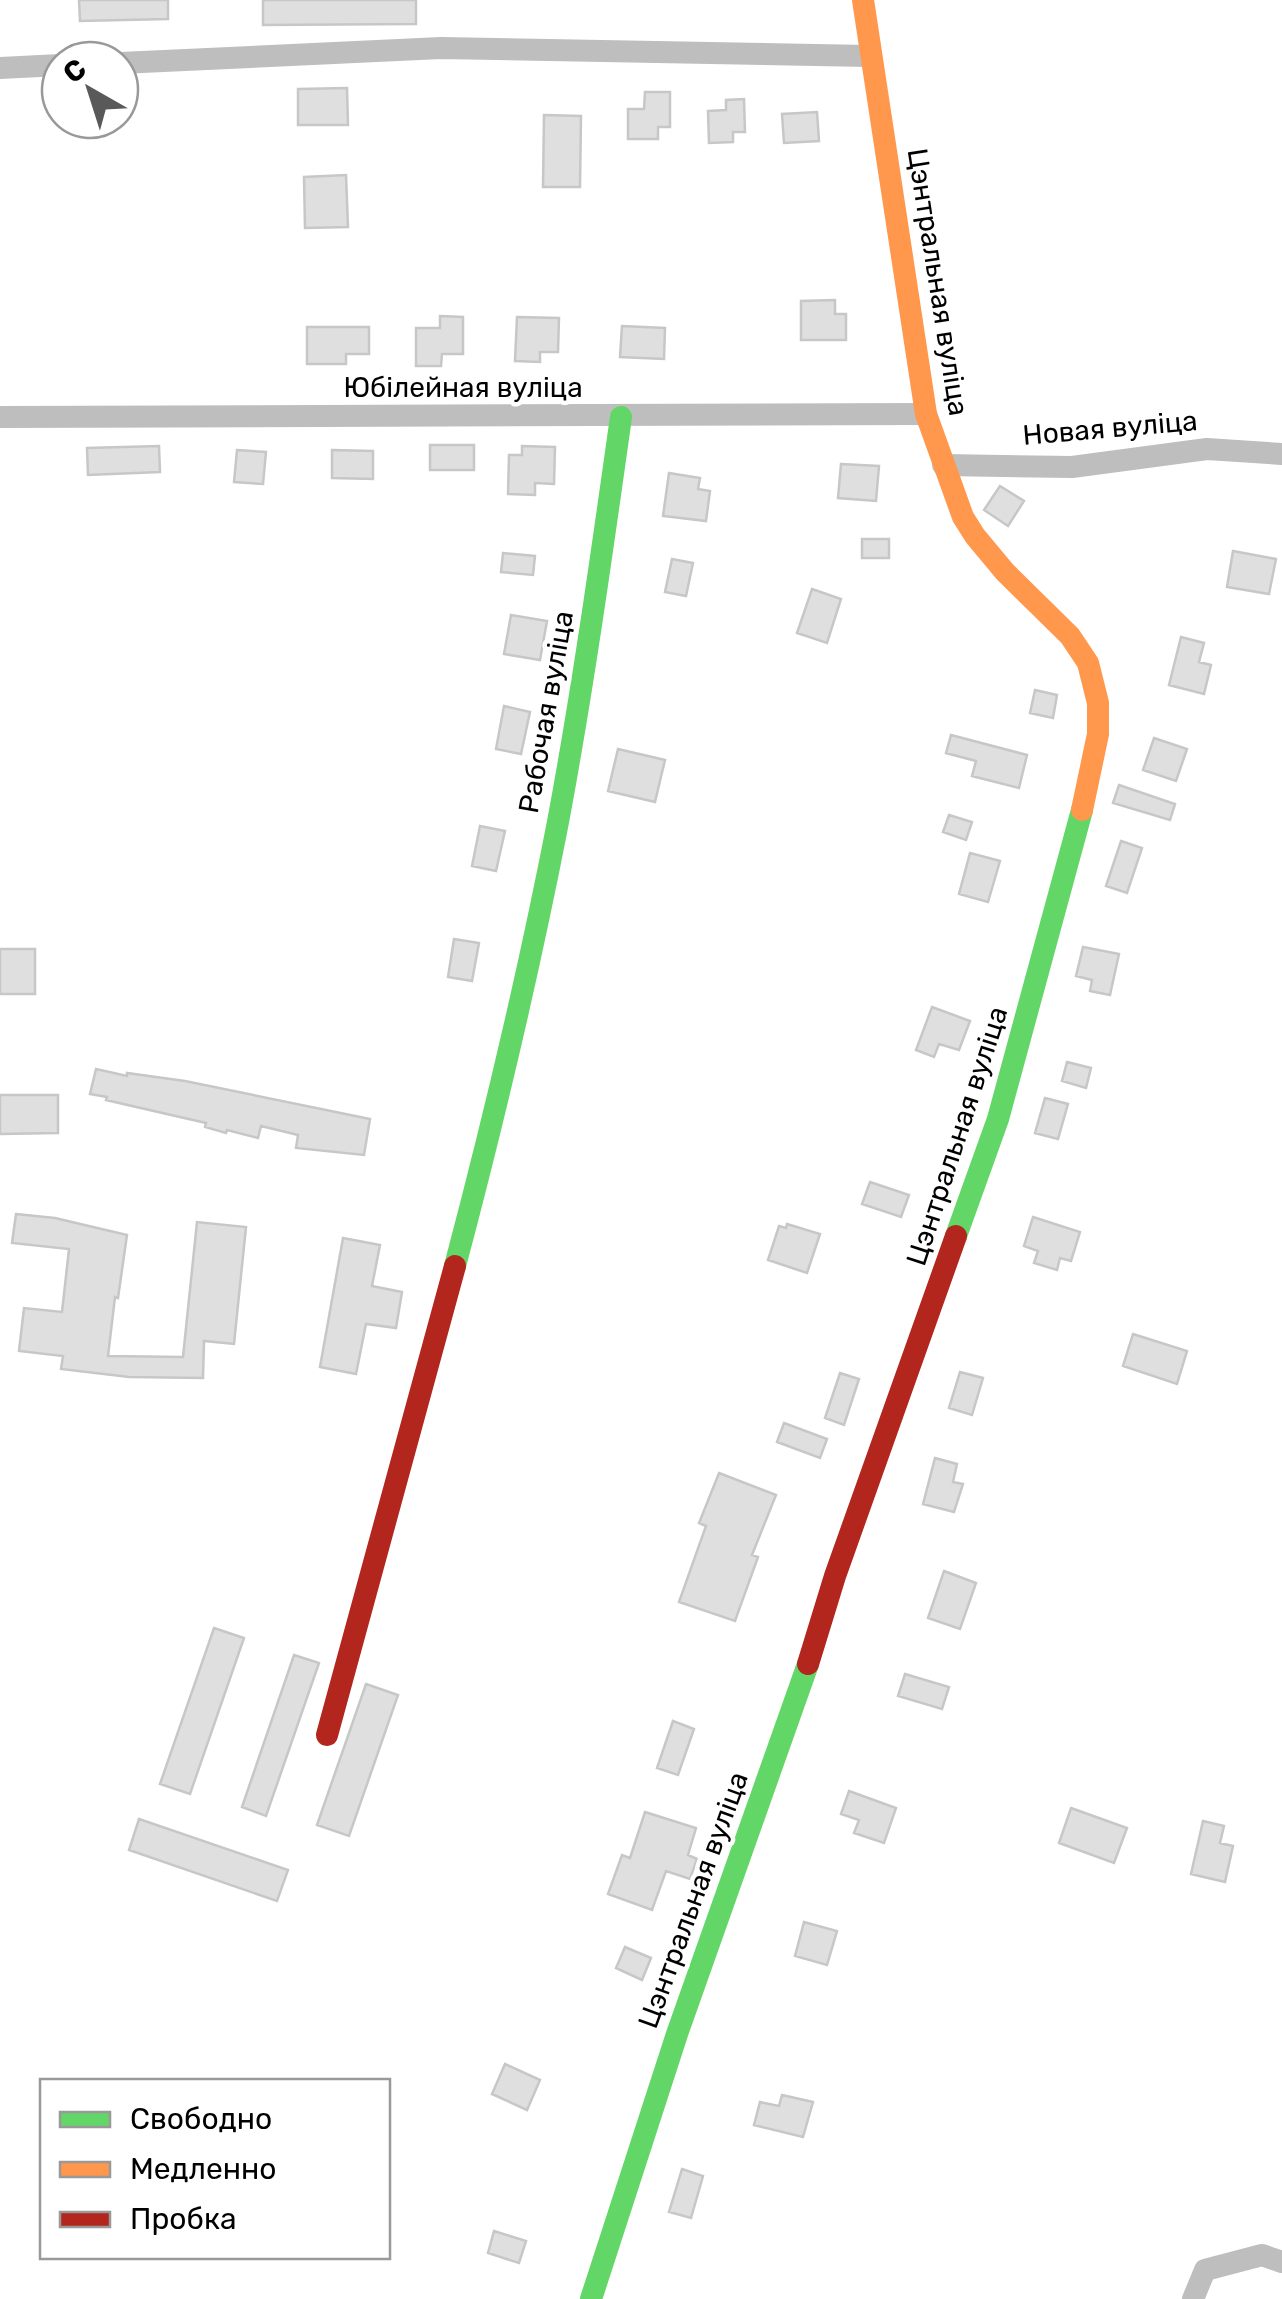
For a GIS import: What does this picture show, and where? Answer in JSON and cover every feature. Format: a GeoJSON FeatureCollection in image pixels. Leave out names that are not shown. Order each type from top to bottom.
{"type":"FeatureCollection","features":[{"type":"Feature","properties":{"kind":"street","name":"Цэнтральная вуліца"},"geometry":{"type":"LineString","coordinates":[[591,2299],[683,2017],[791,1716],[835,1576],[992,1136],[1043,958],[1098,734],[1098,703],[1088,663],[1070,636],[1005,572],[975,536],[963,517],[926,414],[864,0]]}},
{"type":"Feature","properties":{"kind":"street"},"geometry":{"type":"LineString","coordinates":[[140,62],[441,48],[870,56]]}},
{"type":"Feature","properties":{"kind":"street"},"geometry":{"type":"LineString","coordinates":[[0,68],[40,67]]}},
{"type":"Feature","properties":{"kind":"street","name":"Юбілейная вуліца"},"geometry":{"type":"LineString","coordinates":[[0,417],[926,414]]}},
{"type":"Feature","properties":{"kind":"street","name":"Рабочая вуліца"},"geometry":{"type":"LineString","coordinates":[[327,1735],[418,1409],[517,1015],[561,806],[621,416]]}},
{"type":"Feature","properties":{"kind":"street","name":"Новая вуліца"},"geometry":{"type":"LineString","coordinates":[[943,465],[1072,467],[1208,449],[1282,454]]}},
{"type":"Feature","properties":{"kind":"street"},"geometry":{"type":"LineString","coordinates":[[1192,2299],[1204,2270],[1262,2255],[1282,2262]]}},
{"type":"Feature","properties":{"kind":"building"},"geometry":{"type":"Polygon","coordinates":[[[79,0],[168,0],[168,19],[80,21],[79,0]]]}},
{"type":"Feature","properties":{"kind":"building"},"geometry":{"type":"Polygon","coordinates":[[[263,0],[416,0],[416,24],[263,25],[263,0]]]}},
{"type":"Feature","properties":{"kind":"building"},"geometry":{"type":"Polygon","coordinates":[[[347,88],[348,125],[298,125],[298,89],[347,88]]]}},
{"type":"Feature","properties":{"kind":"building"},"geometry":{"type":"Polygon","coordinates":[[[645,92],[670,92],[670,127],[658,127],[658,139],[628,139],[628,109],[644,109],[645,92]]]}},
{"type":"Feature","properties":{"kind":"building"},"geometry":{"type":"Polygon","coordinates":[[[744,99],[745,132],[733,132],[733,142],[709,143],[708,111],[726,110],[726,100],[744,99]]]}},
{"type":"Feature","properties":{"kind":"building"},"geometry":{"type":"Polygon","coordinates":[[[817,112],[819,141],[784,143],[782,114],[817,112]]]}},
{"type":"Feature","properties":{"kind":"building"},"geometry":{"type":"Polygon","coordinates":[[[544,115],[581,116],[580,187],[543,187],[544,115]]]}},
{"type":"Feature","properties":{"kind":"building"},"geometry":{"type":"Polygon","coordinates":[[[346,175],[348,227],[305,228],[304,177],[346,175]]]}},
{"type":"Feature","properties":{"kind":"building"},"geometry":{"type":"Polygon","coordinates":[[[835,300],[835,314],[846,314],[846,340],[801,340],[801,301],[835,300]]]}},
{"type":"Feature","properties":{"kind":"building"},"geometry":{"type":"Polygon","coordinates":[[[440,316],[463,317],[463,354],[442,354],[441,366],[416,366],[416,328],[440,328],[440,316]]]}},
{"type":"Feature","properties":{"kind":"building"},"geometry":{"type":"Polygon","coordinates":[[[517,317],[559,318],[558,352],[540,352],[540,362],[515,361],[517,317]]]}},
{"type":"Feature","properties":{"kind":"building"},"geometry":{"type":"Polygon","coordinates":[[[622,326],[665,328],[664,359],[620,357],[622,326]]]}},
{"type":"Feature","properties":{"kind":"building"},"geometry":{"type":"Polygon","coordinates":[[[307,327],[369,327],[369,354],[346,354],[346,364],[307,364],[307,327]]]}},
{"type":"Feature","properties":{"kind":"building"},"geometry":{"type":"Polygon","coordinates":[[[430,445],[474,445],[474,470],[430,470],[430,445]]]}},
{"type":"Feature","properties":{"kind":"building"},"geometry":{"type":"Polygon","coordinates":[[[159,446],[160,472],[88,475],[87,448],[159,446]]]}},
{"type":"Feature","properties":{"kind":"building"},"geometry":{"type":"Polygon","coordinates":[[[522,446],[555,447],[554,484],[535,483],[535,495],[508,494],[509,455],[522,455],[522,446]]]}},
{"type":"Feature","properties":{"kind":"building"},"geometry":{"type":"Polygon","coordinates":[[[237,450],[266,452],[263,484],[234,482],[237,450]]]}},
{"type":"Feature","properties":{"kind":"building"},"geometry":{"type":"Polygon","coordinates":[[[332,450],[373,451],[373,479],[332,478],[332,450]]]}},
{"type":"Feature","properties":{"kind":"building"},"geometry":{"type":"Polygon","coordinates":[[[841,464],[879,466],[876,501],[838,498],[841,464]]]}},
{"type":"Feature","properties":{"kind":"building"},"geometry":{"type":"Polygon","coordinates":[[[669,473],[700,478],[698,489],[710,491],[706,521],[663,516],[669,473]]]}},
{"type":"Feature","properties":{"kind":"building"},"geometry":{"type":"Polygon","coordinates":[[[1000,486],[1024,501],[1008,526],[984,510],[1000,486]]]}},
{"type":"Feature","properties":{"kind":"building"},"geometry":{"type":"Polygon","coordinates":[[[862,539],[889,539],[889,558],[862,558],[862,539]]]}},
{"type":"Feature","properties":{"kind":"building"},"geometry":{"type":"Polygon","coordinates":[[[1233,551],[1276,559],[1269,594],[1227,587],[1233,551]]]}},
{"type":"Feature","properties":{"kind":"building"},"geometry":{"type":"Polygon","coordinates":[[[503,553],[535,556],[533,575],[501,572],[503,553]]]}},
{"type":"Feature","properties":{"kind":"building"},"geometry":{"type":"Polygon","coordinates":[[[672,559],[693,563],[686,596],[665,592],[672,559]]]}},
{"type":"Feature","properties":{"kind":"building"},"geometry":{"type":"Polygon","coordinates":[[[812,589],[841,599],[827,643],[797,633],[812,589]]]}},
{"type":"Feature","properties":{"kind":"building"},"geometry":{"type":"Polygon","coordinates":[[[511,615],[547,621],[540,660],[504,654],[511,615]]]}},
{"type":"Feature","properties":{"kind":"building"},"geometry":{"type":"Polygon","coordinates":[[[1181,637],[1204,643],[1199,662],[1211,665],[1204,694],[1169,685],[1181,637]]]}},
{"type":"Feature","properties":{"kind":"building"},"geometry":{"type":"Polygon","coordinates":[[[1035,690],[1057,695],[1053,718],[1030,713],[1035,690]]]}},
{"type":"Feature","properties":{"kind":"building"},"geometry":{"type":"Polygon","coordinates":[[[504,706],[530,712],[521,754],[496,749],[504,706]]]}},
{"type":"Feature","properties":{"kind":"building"},"geometry":{"type":"Polygon","coordinates":[[[951,735],[1027,755],[1019,788],[972,776],[976,761],[946,753],[951,735]]]}},
{"type":"Feature","properties":{"kind":"building"},"geometry":{"type":"Polygon","coordinates":[[[1154,738],[1187,749],[1176,781],[1143,770],[1154,738]]]}},
{"type":"Feature","properties":{"kind":"building"},"geometry":{"type":"Polygon","coordinates":[[[618,749],[665,760],[655,802],[608,791],[618,749]]]}},
{"type":"Feature","properties":{"kind":"building"},"geometry":{"type":"Polygon","coordinates":[[[1119,785],[1175,804],[1170,820],[1113,803],[1119,785]]]}},
{"type":"Feature","properties":{"kind":"building"},"geometry":{"type":"Polygon","coordinates":[[[949,815],[972,822],[966,840],[943,832],[949,815]]]}},
{"type":"Feature","properties":{"kind":"building"},"geometry":{"type":"Polygon","coordinates":[[[480,826],[505,831],[496,871],[472,866],[480,826]]]}},
{"type":"Feature","properties":{"kind":"building"},"geometry":{"type":"Polygon","coordinates":[[[1121,841],[1142,848],[1127,893],[1106,886],[1121,841]]]}},
{"type":"Feature","properties":{"kind":"building"},"geometry":{"type":"Polygon","coordinates":[[[970,853],[1000,861],[988,902],[959,894],[970,853]]]}},
{"type":"Feature","properties":{"kind":"building"},"geometry":{"type":"Polygon","coordinates":[[[454,939],[479,943],[472,981],[448,977],[454,939]]]}},
{"type":"Feature","properties":{"kind":"building"},"geometry":{"type":"Polygon","coordinates":[[[1083,947],[1119,954],[1110,995],[1090,991],[1092,980],[1076,976],[1083,947]]]}},
{"type":"Feature","properties":{"kind":"building"},"geometry":{"type":"Polygon","coordinates":[[[0,949],[35,949],[35,994],[0,994],[0,949]]]}},
{"type":"Feature","properties":{"kind":"building"},"geometry":{"type":"Polygon","coordinates":[[[932,1007],[970,1021],[959,1050],[939,1044],[934,1057],[916,1050],[932,1007]]]}},
{"type":"Feature","properties":{"kind":"building"},"geometry":{"type":"Polygon","coordinates":[[[1067,1062],[1091,1068],[1086,1088],[1062,1081],[1067,1062]]]}},
{"type":"Feature","properties":{"kind":"building"},"geometry":{"type":"Polygon","coordinates":[[[96,1069],[185,1081],[370,1119],[364,1155],[296,1148],[298,1135],[261,1126],[258,1138],[227,1130],[226,1133],[205,1127],[206,1123],[106,1100],[107,1097],[90,1094],[96,1069]]]}},
{"type":"Feature","properties":{"kind":"building"},"geometry":{"type":"Polygon","coordinates":[[[0,1095],[58,1095],[58,1133],[0,1134],[0,1095]]]}},
{"type":"Feature","properties":{"kind":"building"},"geometry":{"type":"Polygon","coordinates":[[[1045,1098],[1068,1104],[1058,1139],[1035,1133],[1045,1098]]]}},
{"type":"Feature","properties":{"kind":"building"},"geometry":{"type":"Polygon","coordinates":[[[870,1182],[909,1195],[901,1217],[862,1204],[870,1182]]]}},
{"type":"Feature","properties":{"kind":"building"},"geometry":{"type":"Polygon","coordinates":[[[16,1214],[55,1218],[127,1235],[108,1356],[183,1357],[197,1222],[246,1227],[234,1344],[204,1341],[203,1378],[129,1377],[61,1369],[63,1356],[19,1351],[24,1308],[62,1312],[69,1249],[12,1243],[16,1214]]]}},
{"type":"Feature","properties":{"kind":"building"},"geometry":{"type":"Polygon","coordinates":[[[1033,1217],[1080,1232],[1071,1261],[1060,1258],[1057,1270],[1034,1263],[1038,1251],[1024,1246],[1033,1217]]]}},
{"type":"Feature","properties":{"kind":"building"},"geometry":{"type":"Polygon","coordinates":[[[787,1224],[820,1234],[807,1273],[768,1260],[779,1226],[786,1228],[787,1224]]]}},
{"type":"Feature","properties":{"kind":"building"},"geometry":{"type":"Polygon","coordinates":[[[343,1238],[380,1245],[372,1286],[402,1292],[396,1328],[366,1324],[356,1374],[320,1367],[343,1238]]]}},
{"type":"Feature","properties":{"kind":"building"},"geometry":{"type":"Polygon","coordinates":[[[1133,1334],[1187,1351],[1177,1384],[1123,1366],[1133,1334]]]}},
{"type":"Feature","properties":{"kind":"building"},"geometry":{"type":"Polygon","coordinates":[[[960,1372],[983,1378],[972,1415],[949,1408],[960,1372]]]}},
{"type":"Feature","properties":{"kind":"building"},"geometry":{"type":"Polygon","coordinates":[[[840,1373],[859,1379],[844,1425],[825,1418],[840,1373]]]}},
{"type":"Feature","properties":{"kind":"building"},"geometry":{"type":"Polygon","coordinates":[[[784,1423],[827,1439],[820,1458],[777,1442],[784,1423]]]}},
{"type":"Feature","properties":{"kind":"building"},"geometry":{"type":"Polygon","coordinates":[[[935,1458],[957,1464],[953,1482],[963,1484],[954,1512],[923,1504],[935,1458]]]}},
{"type":"Feature","properties":{"kind":"building"},"geometry":{"type":"Polygon","coordinates":[[[719,1473],[776,1495],[752,1555],[758,1557],[735,1621],[679,1602],[706,1526],[699,1523],[719,1473]]]}},
{"type":"Feature","properties":{"kind":"building"},"geometry":{"type":"Polygon","coordinates":[[[944,1571],[976,1583],[960,1629],[928,1618],[944,1571]]]}},
{"type":"Feature","properties":{"kind":"building"},"geometry":{"type":"Polygon","coordinates":[[[214,1628],[244,1638],[190,1794],[160,1784],[214,1628]]]}},
{"type":"Feature","properties":{"kind":"building"},"geometry":{"type":"Polygon","coordinates":[[[294,1655],[319,1663],[266,1816],[242,1807],[294,1655]]]}},
{"type":"Feature","properties":{"kind":"building"},"geometry":{"type":"Polygon","coordinates":[[[905,1674],[949,1687],[942,1709],[898,1696],[905,1674]]]}},
{"type":"Feature","properties":{"kind":"building"},"geometry":{"type":"Polygon","coordinates":[[[366,1684],[398,1695],[349,1836],[317,1825],[366,1684]]]}},
{"type":"Feature","properties":{"kind":"building"},"geometry":{"type":"Polygon","coordinates":[[[673,1721],[694,1729],[678,1775],[657,1768],[673,1721]]]}},
{"type":"Feature","properties":{"kind":"building"},"geometry":{"type":"Polygon","coordinates":[[[849,1791],[896,1808],[884,1843],[854,1833],[859,1820],[841,1814],[849,1791]]]}},
{"type":"Feature","properties":{"kind":"building"},"geometry":{"type":"Polygon","coordinates":[[[1071,1808],[1127,1828],[1114,1863],[1059,1843],[1071,1808]]]}},
{"type":"Feature","properties":{"kind":"building"},"geometry":{"type":"Polygon","coordinates":[[[645,1812],[696,1828],[688,1855],[697,1859],[690,1879],[666,1871],[652,1910],[608,1894],[622,1855],[630,1858],[645,1812]]]}},
{"type":"Feature","properties":{"kind":"building"},"geometry":{"type":"Polygon","coordinates":[[[139,1819],[288,1870],[277,1901],[129,1850],[139,1819]]]}},
{"type":"Feature","properties":{"kind":"building"},"geometry":{"type":"Polygon","coordinates":[[[1203,1821],[1224,1826],[1220,1843],[1233,1846],[1225,1882],[1191,1874],[1203,1821]]]}},
{"type":"Feature","properties":{"kind":"building"},"geometry":{"type":"Polygon","coordinates":[[[804,1922],[837,1931],[827,1965],[795,1956],[804,1922]]]}},
{"type":"Feature","properties":{"kind":"building"},"geometry":{"type":"Polygon","coordinates":[[[625,1947],[651,1958],[642,1980],[616,1968],[625,1947]]]}},
{"type":"Feature","properties":{"kind":"building"},"geometry":{"type":"Polygon","coordinates":[[[505,2064],[540,2080],[527,2110],[492,2094],[505,2064]]]}},
{"type":"Feature","properties":{"kind":"building"},"geometry":{"type":"Polygon","coordinates":[[[782,2095],[813,2102],[803,2137],[754,2125],[760,2102],[779,2106],[782,2095]]]}},
{"type":"Feature","properties":{"kind":"building"},"geometry":{"type":"Polygon","coordinates":[[[682,2169],[703,2176],[691,2218],[669,2212],[682,2169]]]}},
{"type":"Feature","properties":{"kind":"building"},"geometry":{"type":"Polygon","coordinates":[[[494,2231],[526,2241],[519,2263],[488,2253],[494,2231]]]}},
{"type":"Feature","properties":{"kind":"traffic: fast"},"geometry":{"type":"LineString","coordinates":[[455,1266],[510,1045],[558,822],[621,417]]}},
{"type":"Feature","properties":{"kind":"traffic: fast"},"geometry":{"type":"LineString","coordinates":[[956,1236],[998,1119],[1082,810]]}},
{"type":"Feature","properties":{"kind":"traffic: fast"},"geometry":{"type":"LineString","coordinates":[[591,2299],[677,2034],[808,1664]]}},
{"type":"Feature","properties":{"kind":"traffic: slow"},"geometry":{"type":"LineString","coordinates":[[863,0],[926,414],[963,517],[975,536],[1005,572],[1070,636],[1088,663],[1098,703],[1098,734],[1082,810]]}},
{"type":"Feature","properties":{"kind":"traffic: jam"},"geometry":{"type":"LineString","coordinates":[[808,1664],[835,1576],[956,1236]]}},
{"type":"Feature","properties":{"kind":"traffic: jam"},"geometry":{"type":"LineString","coordinates":[[327,1735],[455,1266]]}}]}
